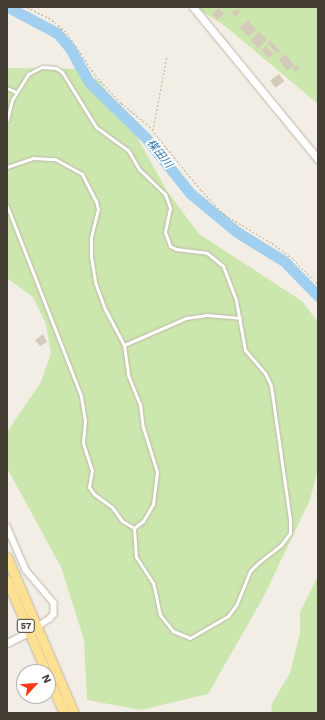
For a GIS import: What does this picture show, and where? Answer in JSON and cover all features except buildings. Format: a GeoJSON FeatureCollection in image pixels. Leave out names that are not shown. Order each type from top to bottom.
{"type":"FeatureCollection","features":[{"type":"Feature","properties":{"kind":"main road","name":"57"},"geometry":{"type":"LineString","coordinates":[[7,557],[44,664]]}},
{"type":"Feature","properties":{"kind":"main road","name":"57"},"geometry":{"type":"LineString","coordinates":[[7,580],[74,713]]}},
{"type":"Feature","properties":{"kind":"main road"},"geometry":{"type":"LineString","coordinates":[[56,695],[64,713]]}},
{"type":"Feature","properties":{"kind":"street"},"geometry":{"type":"LineString","coordinates":[[193,7],[318,159]]}},
{"type":"Feature","properties":{"kind":"street"},"geometry":{"type":"LineString","coordinates":[[7,526],[26,570],[54,603],[54,614],[33,630],[7,643]]}},
{"type":"Feature","properties":{"kind":"lane"},"geometry":{"type":"LineString","coordinates":[[7,120],[16,92],[23,80],[35,70],[49,67],[62,72],[96,127],[128,150],[139,169],[165,194],[170,208],[165,232],[170,246],[176,249],[207,253],[223,266],[232,285],[240,318],[245,350],[265,373],[273,394],[290,520],[287,539],[250,571],[237,604],[228,616],[190,638],[173,631],[160,615],[153,583],[136,557],[134,528]]}},
{"type":"Feature","properties":{"kind":"lane"},"geometry":{"type":"LineString","coordinates":[[7,88],[16,92]]}},
{"type":"Feature","properties":{"kind":"lane"},"geometry":{"type":"LineString","coordinates":[[7,167],[33,158],[48,157],[70,167],[86,179],[98,209],[91,238],[95,282],[105,309],[124,345],[128,375],[140,404],[142,427],[157,472],[153,504],[142,522],[134,528]]}},
{"type":"Feature","properties":{"kind":"lane"},"geometry":{"type":"LineString","coordinates":[[7,206],[81,396],[85,420],[83,443],[92,470],[89,487],[94,494],[112,506],[122,521],[134,528]]}},
{"type":"Feature","properties":{"kind":"lane"},"geometry":{"type":"LineString","coordinates":[[124,345],[186,318],[207,315],[240,318]]}},
{"type":"Feature","properties":{"kind":"path"},"geometry":{"type":"LineString","coordinates":[[27,7],[52,20],[67,33],[105,87],[153,131],[201,190],[226,215],[277,247],[318,284]]}},
{"type":"Feature","properties":{"kind":"path"},"geometry":{"type":"LineString","coordinates":[[153,131],[167,56]]}},
{"type":"Feature","properties":{"kind":"green space"},"geometry":{"type":"Polygon","coordinates":[[[195,7],[318,7],[318,104],[225,26],[195,7]]]}},
{"type":"Feature","properties":{"kind":"green space"},"geometry":{"type":"Polygon","coordinates":[[[7,68],[79,69],[99,81],[127,119],[167,191],[199,234],[302,301],[318,322],[318,469],[310,500],[263,598],[208,694],[141,710],[87,700],[84,640],[61,567],[7,468],[7,432],[41,382],[51,353],[46,324],[33,297],[7,278],[7,68]]]}},
{"type":"Feature","properties":{"kind":"green space"},"geometry":{"type":"Polygon","coordinates":[[[318,576],[318,713],[271,713],[272,703],[290,673],[300,633],[300,612],[318,576]]]}},
{"type":"Feature","properties":{"kind":"waterway","name":"楳田川"},"geometry":{"type":"LineString","coordinates":[[8,7],[57,33],[70,48],[89,82],[145,137],[190,193],[237,232],[284,261],[318,296]]}}]}
